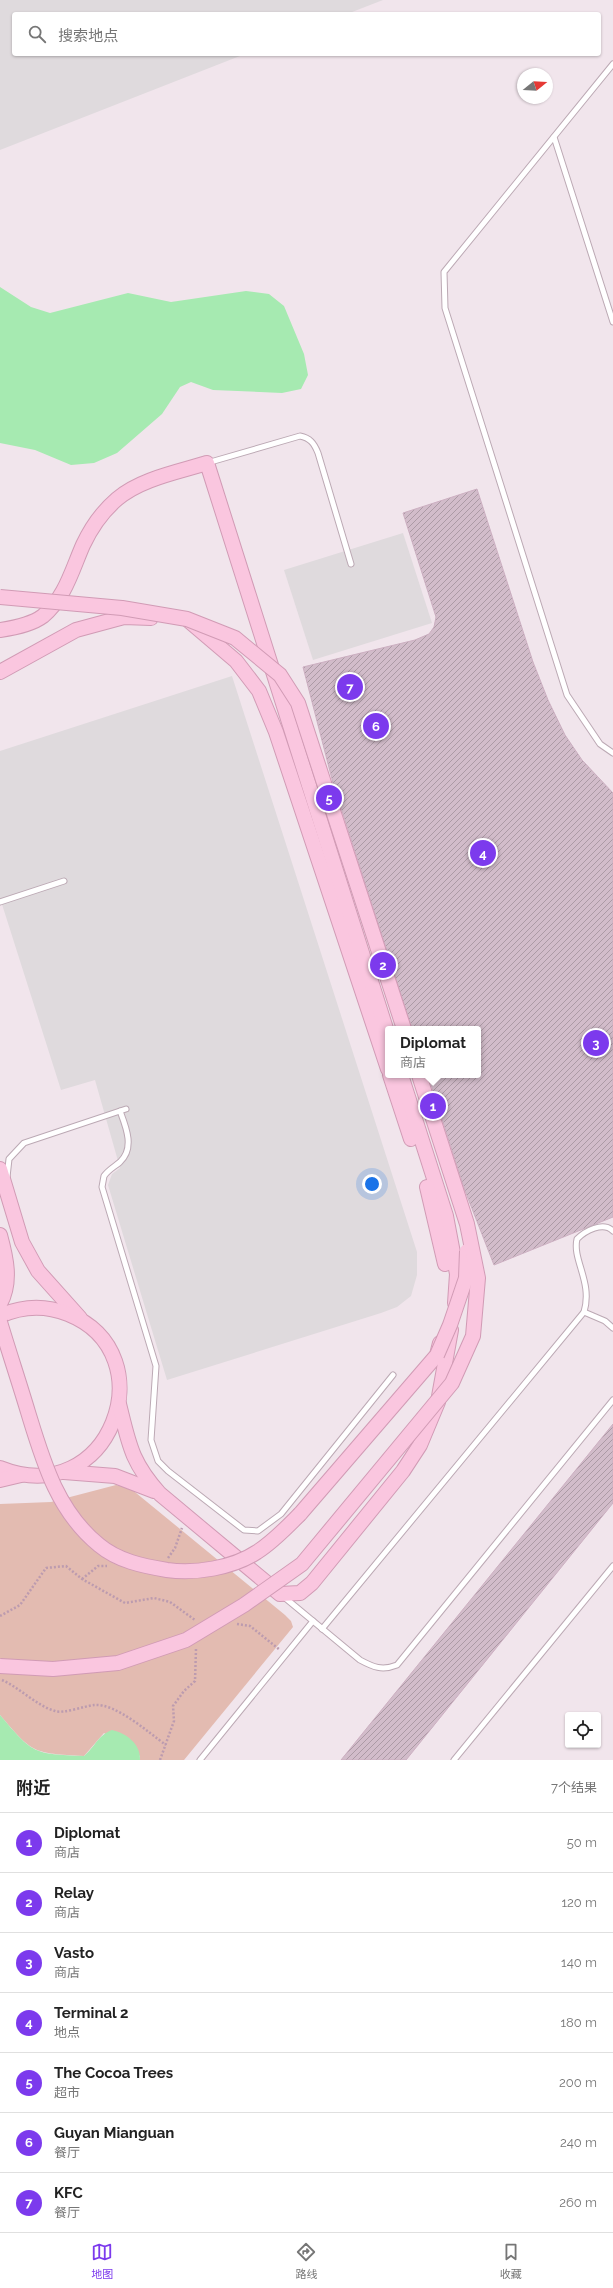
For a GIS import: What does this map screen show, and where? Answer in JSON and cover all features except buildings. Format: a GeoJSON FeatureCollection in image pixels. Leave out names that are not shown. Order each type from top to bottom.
{"type":"FeatureCollection","features":[{"type":"Feature","properties":{"kind":"main road"},"geometry":{"type":"LineString","coordinates":[[0,630],[29,623],[43,616],[59,598],[69,582],[83,545],[94,526],[118,498],[133,488],[207,463],[385,1026]]}},
{"type":"Feature","properties":{"kind":"main road"},"geometry":{"type":"LineString","coordinates":[[0,597],[122,608],[187,619],[235,638],[280,675],[298,703],[403,1026]]}},
{"type":"Feature","properties":{"kind":"main road"},"geometry":{"type":"LineString","coordinates":[[0,672],[76,630],[124,617],[187,619],[236,661],[259,691],[276,732],[385,1060]]}},
{"type":"Feature","properties":{"kind":"main road"},"geometry":{"type":"LineString","coordinates":[[391,1078],[429,1192],[449,1278],[448,1314],[437,1355]]}},
{"type":"Feature","properties":{"kind":"main road"},"geometry":{"type":"LineString","coordinates":[[0,1169],[22,1242],[38,1272],[103,1341],[113,1358],[118,1378],[119,1404],[134,1460],[145,1477],[160,1494],[280,1594],[300,1593],[312,1583],[403,1471],[420,1444],[438,1402],[454,1316],[457,1274],[446,1216],[402,1078]]}},
{"type":"Feature","properties":{"kind":"main road"},"geometry":{"type":"LineString","coordinates":[[0,1666],[53,1669],[126,1660],[186,1640],[244,1605],[302,1564],[452,1383],[473,1336],[478,1278],[467,1224],[420,1078]]}},
{"type":"Feature","properties":{"kind":"main road"},"geometry":{"type":"LineString","coordinates":[[0,1322],[49,1476],[72,1518],[100,1546],[118,1556],[143,1566],[178,1571],[201,1570],[242,1560],[257,1552],[280,1534],[305,1508],[437,1355],[450,1325],[466,1278],[467,1224]]}},
{"type":"Feature","properties":{"kind":"main road"},"geometry":{"type":"LineString","coordinates":[[0,1235],[6,1261],[8,1280],[0,1304]]}},
{"type":"Feature","properties":{"kind":"main road"},"geometry":{"type":"LineString","coordinates":[[0,1316],[21,1309],[47,1308],[60,1311],[84,1322]]}},
{"type":"Feature","properties":{"kind":"main road"},"geometry":{"type":"LineString","coordinates":[[63,1472],[86,1459],[104,1441],[116,1417],[119,1404]]}},
{"type":"Feature","properties":{"kind":"main road"},"geometry":{"type":"LineString","coordinates":[[0,1468],[24,1475],[37,1476],[63,1472],[115,1476],[160,1494]]}},
{"type":"Feature","properties":{"kind":"main road"},"geometry":{"type":"LineString","coordinates":[[0,1480],[24,1475]]}},
{"type":"Feature","properties":{"kind":"lane"},"geometry":{"type":"LineString","coordinates":[[613,64],[444,272],[445,308],[567,695],[600,744],[613,753]]}},
{"type":"Feature","properties":{"kind":"lane"},"geometry":{"type":"LineString","coordinates":[[554,137],[613,322]]}},
{"type":"Feature","properties":{"kind":"lane"},"geometry":{"type":"LineString","coordinates":[[207,463],[300,436],[307,437],[312,441],[318,453],[351,564]]}},
{"type":"Feature","properties":{"kind":"lane"},"geometry":{"type":"LineString","coordinates":[[0,902],[64,881]]}},
{"type":"Feature","properties":{"kind":"lane"},"geometry":{"type":"LineString","coordinates":[[6,1188],[9,1159],[24,1143],[126,1109]]}},
{"type":"Feature","properties":{"kind":"lane"},"geometry":{"type":"LineString","coordinates":[[120,1111],[127,1130],[128,1150],[121,1161],[104,1176],[102,1187],[156,1366],[150,1440],[158,1461],[168,1471],[244,1530],[258,1531],[281,1514],[393,1376]]}},
{"type":"Feature","properties":{"kind":"lane"},"geometry":{"type":"LineString","coordinates":[[322,1628],[584,1312],[588,1300],[584,1274],[575,1245],[577,1239],[593,1228],[610,1228],[613,1231]]}},
{"type":"Feature","properties":{"kind":"lane"},"geometry":{"type":"LineString","coordinates":[[584,1312],[605,1322],[613,1328]]}},
{"type":"Feature","properties":{"kind":"lane"},"geometry":{"type":"LineString","coordinates":[[280,1594],[360,1660],[374,1668],[389,1668],[397,1665],[613,1400]]}},
{"type":"Feature","properties":{"kind":"lane"},"geometry":{"type":"LineString","coordinates":[[454,1760],[613,1566]]}},
{"type":"Feature","properties":{"kind":"lane"},"geometry":{"type":"LineString","coordinates":[[200,1760],[314,1621]]}},
{"type":"Feature","properties":{"kind":"path"},"geometry":{"type":"LineString","coordinates":[[0,1616],[20,1605],[46,1568],[66,1566],[82,1579],[125,1603],[154,1598],[170,1602],[195,1619],[203,1620]]}},
{"type":"Feature","properties":{"kind":"path"},"geometry":{"type":"LineString","coordinates":[[195,1619],[195,1626]]}},
{"type":"Feature","properties":{"kind":"path"},"geometry":{"type":"LineString","coordinates":[[234,1624],[250,1626],[286,1655]]}},
{"type":"Feature","properties":{"kind":"path"},"geometry":{"type":"LineString","coordinates":[[160,1760],[174,1721],[173,1706],[184,1691],[195,1681],[196,1647]]}},
{"type":"Feature","properties":{"kind":"path"},"geometry":{"type":"LineString","coordinates":[[0,1678],[18,1688],[39,1704],[56,1712],[97,1705],[116,1710],[166,1746]]}},
{"type":"Feature","properties":{"kind":"shaded area"},"geometry":{"type":"Polygon","coordinates":[[[0,0],[383,0],[352,12],[12,12],[12,56],[240,56],[0,150],[0,0]]]}},
{"type":"Feature","properties":{"kind":"shaded area"},"geometry":{"type":"Polygon","coordinates":[[[0,287],[31,307],[50,313],[128,293],[171,302],[246,291],[269,294],[284,306],[304,354],[308,375],[301,389],[282,393],[213,390],[191,382],[180,387],[162,414],[117,453],[94,463],[71,465],[35,450],[0,443],[0,287]]]}},
{"type":"Feature","properties":{"kind":"shaded area"},"geometry":{"type":"Polygon","coordinates":[[[403,533],[432,623],[313,660],[284,570],[403,533]]]}},
{"type":"Feature","properties":{"kind":"shaded area"},"geometry":{"type":"Polygon","coordinates":[[[232,676],[417,1252],[417,1275],[411,1296],[397,1307],[167,1380],[108,1185],[112,1174],[120,1168],[95,1080],[61,1090],[0,898],[0,751],[232,676]]]}},
{"type":"Feature","properties":{"kind":"shaded area"},"geometry":{"type":"Polygon","coordinates":[[[116,1485],[130,1488],[285,1615],[291,1621],[293,1627],[184,1760],[140,1760],[140,1756],[104,1733],[84,1756],[44,1752],[35,1749],[28,1744],[0,1715],[0,1504],[51,1502],[116,1485]]]}},
{"type":"Feature","properties":{"kind":"shaded area"},"geometry":{"type":"Polygon","coordinates":[[[0,1715],[28,1745],[44,1752],[84,1756],[103,1735],[112,1730],[117,1731],[132,1740],[140,1754],[140,1760],[0,1760],[0,1715]]]}},
{"type":"Feature","properties":{"kind":"place","name":"KFC"},"geometry":{"type":"Point","coordinates":[350,687]}},
{"type":"Feature","properties":{"kind":"place","name":"Guyan Mianguan"},"geometry":{"type":"Point","coordinates":[376,726]}},
{"type":"Feature","properties":{"kind":"place","name":"The Cocoa Trees"},"geometry":{"type":"Point","coordinates":[329,798]}},
{"type":"Feature","properties":{"kind":"place","name":"Terminal 2"},"geometry":{"type":"Point","coordinates":[483,853]}},
{"type":"Feature","properties":{"kind":"place","name":"Relay"},"geometry":{"type":"Point","coordinates":[383,965]}},
{"type":"Feature","properties":{"kind":"place","name":"Vasto"},"geometry":{"type":"Point","coordinates":[596,1043]}},
{"type":"Feature","properties":{"kind":"place","name":"Diplomat"},"geometry":{"type":"Point","coordinates":[433,1106]}}]}
